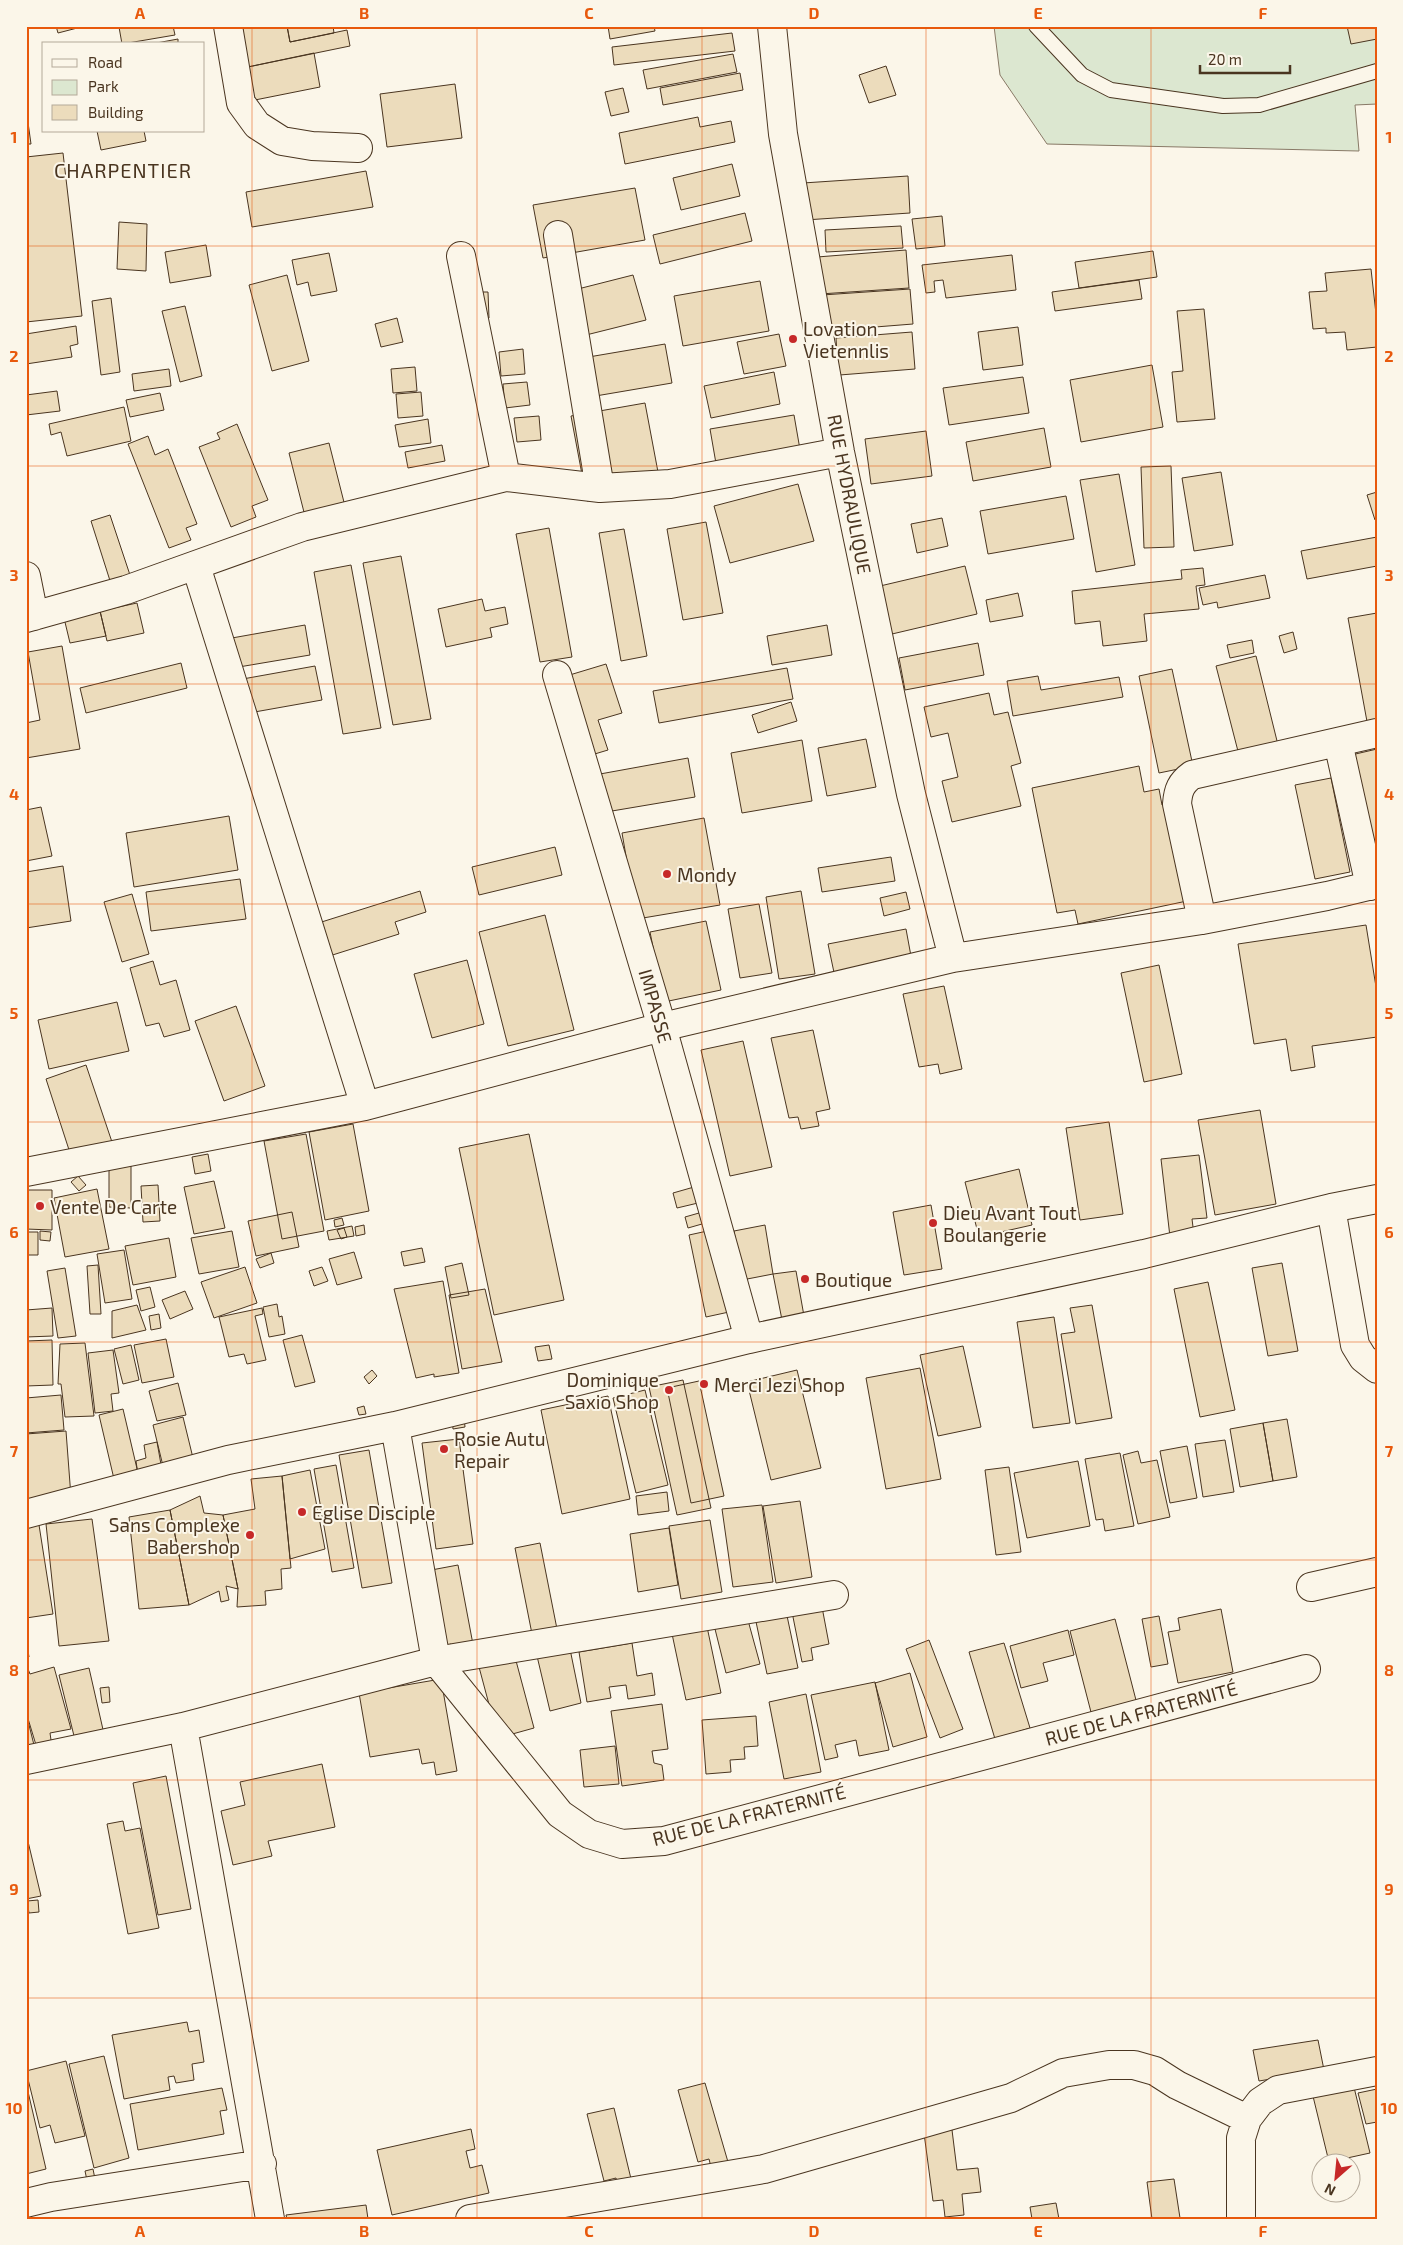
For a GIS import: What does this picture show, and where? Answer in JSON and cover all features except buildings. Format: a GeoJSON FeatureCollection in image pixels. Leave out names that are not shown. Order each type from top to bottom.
{"type":"FeatureCollection","features":[{"type":"Feature","properties":{"kind":"street"},"geometry":{"type":"LineString","coordinates":[[228,26],[241,104],[257,125],[282,142],[312,146],[358,148]]}},
{"type":"Feature","properties":{"kind":"street","name":"RUE HYDRAULIQUE"},"geometry":{"type":"LineString","coordinates":[[772,26],[783,134],[840,452],[912,794],[953,958]]}},
{"type":"Feature","properties":{"kind":"street"},"geometry":{"type":"LineString","coordinates":[[558,235],[600,488]]}},
{"type":"Feature","properties":{"kind":"street"},"geometry":{"type":"LineString","coordinates":[[461,256],[506,477]]}},
{"type":"Feature","properties":{"kind":"street"},"geometry":{"type":"LineString","coordinates":[[26,576],[30,617],[126,590],[302,527],[506,477],[600,488],[670,484],[840,452]]}},
{"type":"Feature","properties":{"kind":"street"},"geometry":{"type":"LineString","coordinates":[[196,566],[365,1106]]}},
{"type":"Feature","properties":{"kind":"street","name":"IMPASSE"},"geometry":{"type":"LineString","coordinates":[[557,675],[662,1027],[749,1340]]}},
{"type":"Feature","properties":{"kind":"street"},"geometry":{"type":"LineString","coordinates":[[1202,920],[1177,804],[1178,792],[1183,782],[1192,775],[1377,733]]}},
{"type":"Feature","properties":{"kind":"street"},"geometry":{"type":"LineString","coordinates":[[26,1172],[365,1106],[662,1027],[953,958],[1202,920],[1327,896],[1373,885],[1338,742]]}},
{"type":"Feature","properties":{"kind":"street"},"geometry":{"type":"LineString","coordinates":[[26,1514],[228,1460],[395,1426],[749,1340],[1144,1254],[1331,1208],[1377,1199]]}},
{"type":"Feature","properties":{"kind":"street"},"geometry":{"type":"LineString","coordinates":[[1331,1208],[1355,1345],[1363,1358],[1377,1369]]}},
{"type":"Feature","properties":{"kind":"street","name":"RUE DE LA FRATERNITÉ"},"geometry":{"type":"LineString","coordinates":[[395,1426],[436,1661],[560,1814],[589,1834],[622,1844],[664,1840],[1306,1669]]}},
{"type":"Feature","properties":{"kind":"street"},"geometry":{"type":"LineString","coordinates":[[1311,1587],[1377,1572]]}},
{"type":"Feature","properties":{"kind":"street"},"geometry":{"type":"LineString","coordinates":[[26,1760],[183,1727],[436,1661],[834,1595]]}},
{"type":"Feature","properties":{"kind":"street"},"geometry":{"type":"LineString","coordinates":[[183,1727],[262,2164],[270,2219]]}},
{"type":"Feature","properties":{"kind":"street"},"geometry":{"type":"LineString","coordinates":[[470,2219],[764,2169],[1011,2098],[1063,2073],[1109,2065],[1134,2066],[1155,2071],[1176,2084],[1247,2119]]}},
{"type":"Feature","properties":{"kind":"street"},"geometry":{"type":"LineString","coordinates":[[1241,2219],[1241,2138],[1247,2119],[1260,2102],[1278,2090],[1377,2071]]}},
{"type":"Feature","properties":{"kind":"street"},"geometry":{"type":"LineString","coordinates":[[26,2203],[51,2197],[262,2164]]}},
{"type":"Feature","properties":{"kind":"lane"},"geometry":{"type":"LineString","coordinates":[[1036,26],[1082,75],[1111,90],[1223,106],[1260,105],[1377,71]]}},
{"type":"Feature","properties":{"kind":"green space"},"geometry":{"type":"Polygon","coordinates":[[[994,26],[1377,26],[1377,104],[1355,105],[1359,151],[1047,144],[1000,75],[994,26]]]}},
{"type":"Feature","properties":{"kind":"place","name":"Lovation Vietennlis"},"geometry":{"type":"Point","coordinates":[793,339]}},
{"type":"Feature","properties":{"kind":"place","name":"Mondy"},"geometry":{"type":"Point","coordinates":[667,874]}},
{"type":"Feature","properties":{"kind":"place","name":"Vente De Carte"},"geometry":{"type":"Point","coordinates":[40,1206]}},
{"type":"Feature","properties":{"kind":"place","name":"Dieu Avant Tout Boulangerie"},"geometry":{"type":"Point","coordinates":[933,1223]}},
{"type":"Feature","properties":{"kind":"place","name":"Boutique"},"geometry":{"type":"Point","coordinates":[805,1279]}},
{"type":"Feature","properties":{"kind":"place","name":"Merci Jezi Shop"},"geometry":{"type":"Point","coordinates":[704,1384]}},
{"type":"Feature","properties":{"kind":"place","name":"Dominique Saxio Shop"},"geometry":{"type":"Point","coordinates":[669,1390]}},
{"type":"Feature","properties":{"kind":"place","name":"Rosie Autu Repair"},"geometry":{"type":"Point","coordinates":[444,1449]}},
{"type":"Feature","properties":{"kind":"place","name":"Eglise Disciple"},"geometry":{"type":"Point","coordinates":[302,1512]}},
{"type":"Feature","properties":{"kind":"place","name":"Sans Complexe Babershop"},"geometry":{"type":"Point","coordinates":[250,1535]}},
{"type":"Feature","properties":{"kind":"district","name":"CHARPENTIER"},"geometry":{"type":"Point","coordinates":[123,170]}}]}
